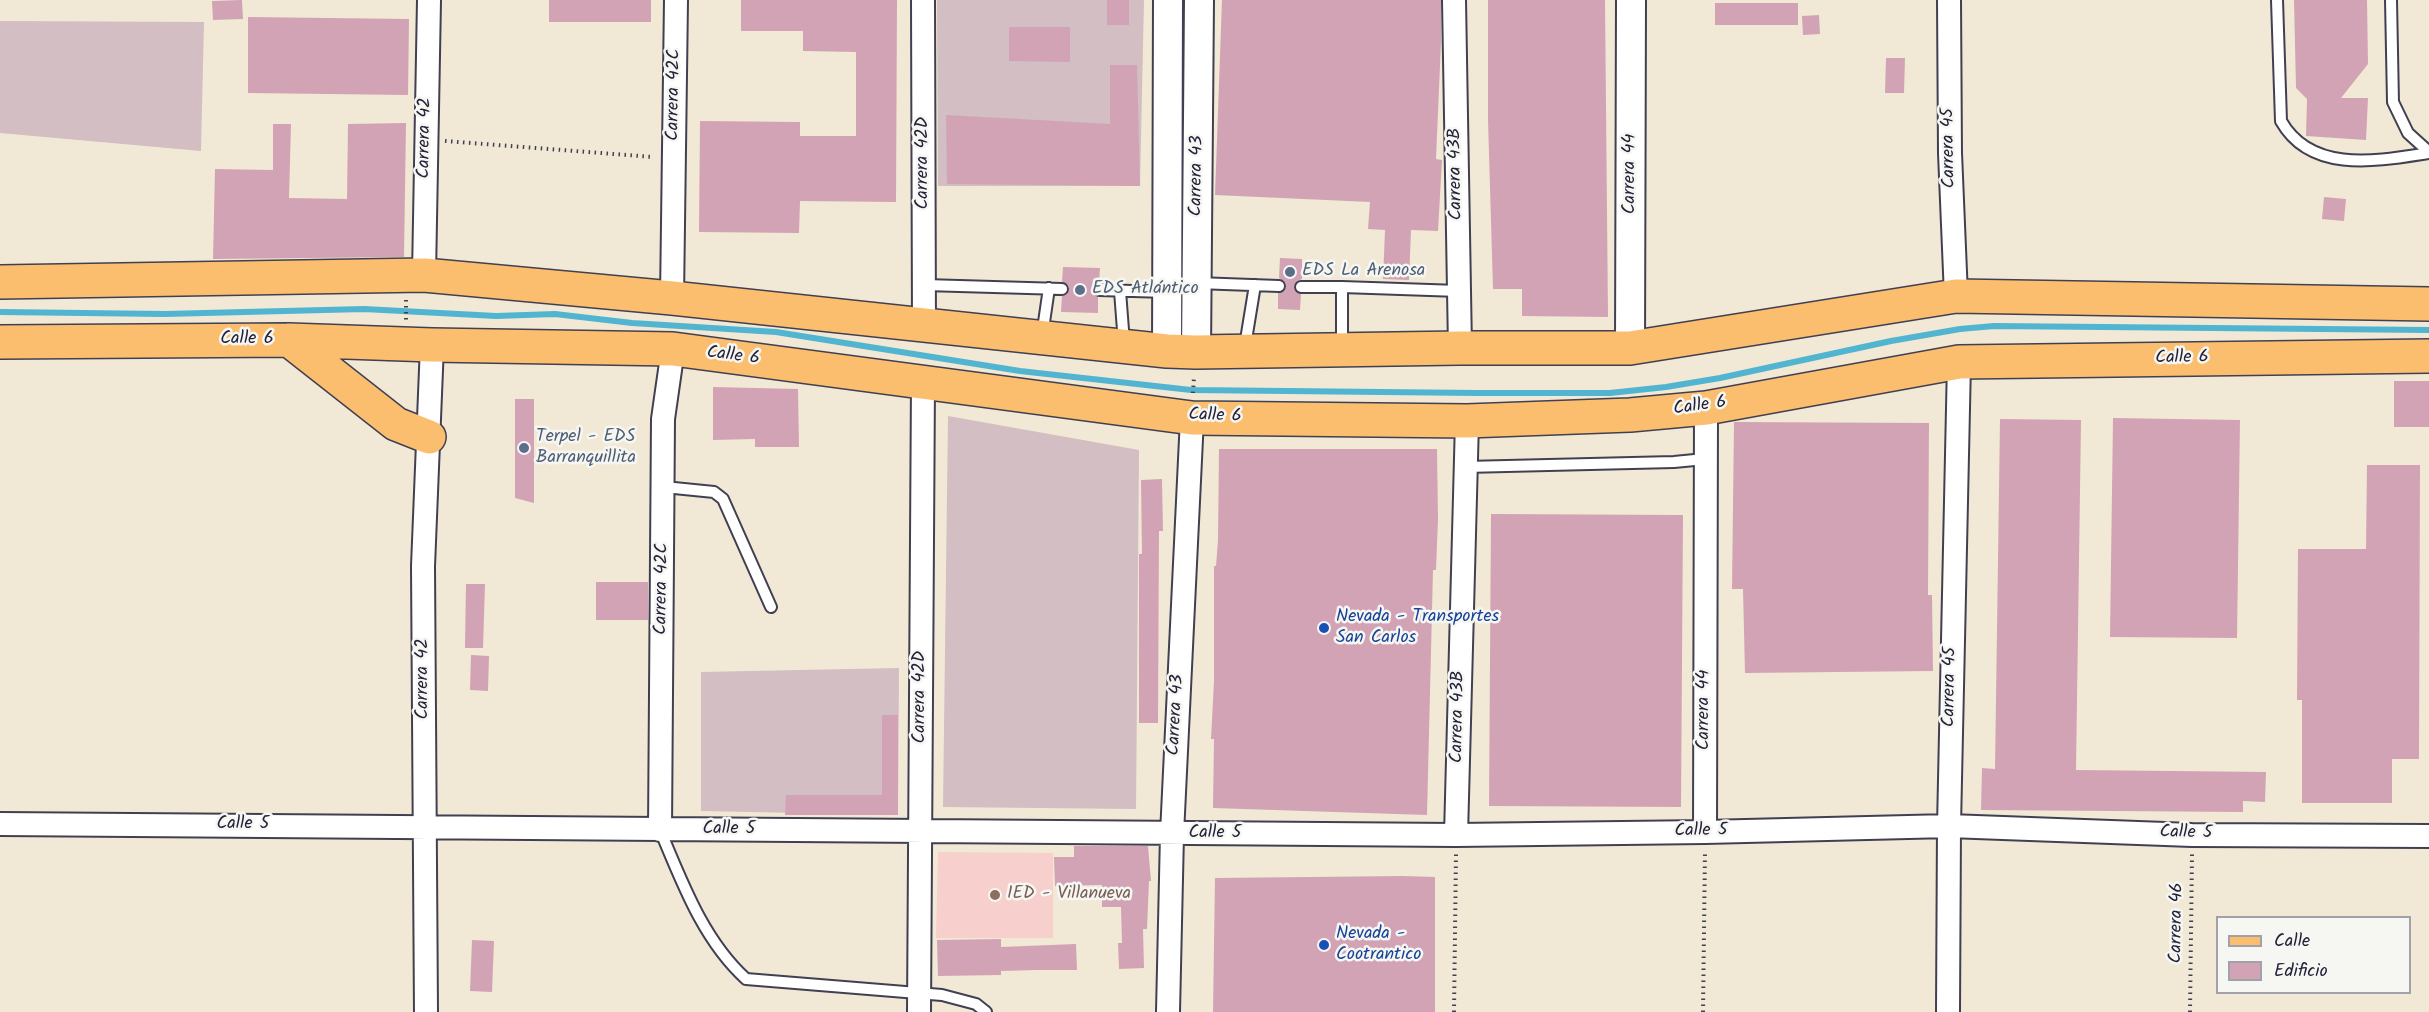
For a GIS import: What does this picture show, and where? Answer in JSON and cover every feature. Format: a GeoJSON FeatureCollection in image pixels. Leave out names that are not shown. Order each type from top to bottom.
{"type":"FeatureCollection","features":[{"type":"Feature","properties":{"kind":"main road"},"geometry":{"type":"LineString","coordinates":[[0,282],[415,288],[672,298],[1181,351],[1630,348],[1956,296],[2429,304]]}},
{"type":"Feature","properties":{"kind":"main road"},"geometry":{"type":"LineString","coordinates":[[289,340],[396,424],[429,437]]}},
{"type":"Feature","properties":{"kind":"main road","name":"Calle 6"},"geometry":{"type":"LineString","coordinates":[[0,342],[289,340],[673,349],[1192,418],[1467,421],[1630,415],[1706,408],[1959,362],[2429,356]]}},
{"type":"Feature","properties":{"kind":"street","name":"Carrera 42"},"geometry":{"type":"LineString","coordinates":[[415,288],[426,140],[429,0]]}},
{"type":"Feature","properties":{"kind":"street","name":"Carrera 42C"},"geometry":{"type":"LineString","coordinates":[[672,298],[676,0]]}},
{"type":"Feature","properties":{"kind":"street","name":"Carrera 42D"},"geometry":{"type":"LineString","coordinates":[[923,0],[924,326]]}},
{"type":"Feature","properties":{"kind":"street","name":"Carrera 43"},"geometry":{"type":"LineString","coordinates":[[1167,0],[1169,292],[1181,351]]}},
{"type":"Feature","properties":{"kind":"street","name":"Carrera 43"},"geometry":{"type":"LineString","coordinates":[[1181,351],[1197,283],[1199,0]]}},
{"type":"Feature","properties":{"kind":"street","name":"Carrera 43B"},"geometry":{"type":"LineString","coordinates":[[1454,0],[1460,348]]}},
{"type":"Feature","properties":{"kind":"street","name":"Carrera 44"},"geometry":{"type":"LineString","coordinates":[[1630,348],[1631,0]]}},
{"type":"Feature","properties":{"kind":"street","name":"Carrera 45"},"geometry":{"type":"LineString","coordinates":[[1949,0],[1950,153],[1956,296]]}},
{"type":"Feature","properties":{"kind":"street","name":"Carrera 42"},"geometry":{"type":"LineString","coordinates":[[426,1012],[423,566],[432,345]]}},
{"type":"Feature","properties":{"kind":"street","name":"Carrera 42C"},"geometry":{"type":"LineString","coordinates":[[660,830],[663,418],[673,349]]}},
{"type":"Feature","properties":{"kind":"street","name":"Carrera 45"},"geometry":{"type":"LineString","coordinates":[[1948,1012],[1948,826],[1959,362]]}},
{"type":"Feature","properties":{"kind":"street","name":"Carrera 42D"},"geometry":{"type":"LineString","coordinates":[[919,1003],[923,382]]}},
{"type":"Feature","properties":{"kind":"street","name":"Carrera 44"},"geometry":{"type":"LineString","coordinates":[[1705,832],[1706,408]]}},
{"type":"Feature","properties":{"kind":"street","name":"Carrera 43"},"geometry":{"type":"LineString","coordinates":[[1168,1012],[1172,834],[1192,418]]}},
{"type":"Feature","properties":{"kind":"street","name":"Carrera 43B"},"geometry":{"type":"LineString","coordinates":[[1456,835],[1467,421]]}},
{"type":"Feature","properties":{"kind":"street","name":"Calle 5"},"geometry":{"type":"LineString","coordinates":[[0,824],[1456,835],[1948,826],[2192,835],[2429,836]]}},
{"type":"Feature","properties":{"kind":"lane"},"geometry":{"type":"LineString","coordinates":[[2277,0],[2281,121],[2289,136],[2307,150],[2330,158],[2381,160],[2429,152]]}},
{"type":"Feature","properties":{"kind":"lane"},"geometry":{"type":"LineString","coordinates":[[2391,0],[2393,102],[2408,133],[2429,152]]}},
{"type":"Feature","properties":{"kind":"lane"},"geometry":{"type":"LineString","coordinates":[[1197,283],[1279,286]]}},
{"type":"Feature","properties":{"kind":"lane"},"geometry":{"type":"LineString","coordinates":[[925,285],[1062,289]]}},
{"type":"Feature","properties":{"kind":"lane"},"geometry":{"type":"LineString","coordinates":[[1244,351],[1255,285]]}},
{"type":"Feature","properties":{"kind":"lane"},"geometry":{"type":"LineString","coordinates":[[1301,287],[1460,291]]}},
{"type":"Feature","properties":{"kind":"lane"},"geometry":{"type":"LineString","coordinates":[[1342,287],[1342,350]]}},
{"type":"Feature","properties":{"kind":"lane"},"geometry":{"type":"LineString","coordinates":[[1042,337],[1049,288]]}},
{"type":"Feature","properties":{"kind":"lane"},"geometry":{"type":"LineString","coordinates":[[1099,290],[1169,292]]}},
{"type":"Feature","properties":{"kind":"lane"},"geometry":{"type":"LineString","coordinates":[[1120,291],[1125,346]]}},
{"type":"Feature","properties":{"kind":"lane"},"geometry":{"type":"LineString","coordinates":[[1466,467],[1706,459]]}},
{"type":"Feature","properties":{"kind":"lane"},"geometry":{"type":"LineString","coordinates":[[664,487],[714,492],[723,499],[771,607]]}},
{"type":"Feature","properties":{"kind":"lane"},"geometry":{"type":"LineString","coordinates":[[660,830],[688,898],[727,962],[746,979],[919,1003],[942,995],[976,1004],[986,1012]]}},
{"type":"Feature","properties":{"kind":"path"},"geometry":{"type":"LineString","coordinates":[[426,140],[674,158]]}},
{"type":"Feature","properties":{"kind":"path"},"geometry":{"type":"LineString","coordinates":[[406,326],[415,288]]}},
{"type":"Feature","properties":{"kind":"path"},"geometry":{"type":"LineString","coordinates":[[1703,1012],[1705,832]]}},
{"type":"Feature","properties":{"kind":"path"},"geometry":{"type":"LineString","coordinates":[[1454,1012],[1456,835]]}},
{"type":"Feature","properties":{"kind":"path","name":"Carrera 46"},"geometry":{"type":"LineString","coordinates":[[2190,1012],[2192,835]]}},
{"type":"Feature","properties":{"kind":"shaded area"},"geometry":{"type":"Polygon","coordinates":[[[937,0],[1144,0],[1140,186],[938,186],[937,0]]]}},
{"type":"Feature","properties":{"kind":"shaded area"},"geometry":{"type":"Polygon","coordinates":[[[0,21],[204,22],[201,151],[0,133],[0,21]]]}},
{"type":"Feature","properties":{"kind":"shaded area"},"geometry":{"type":"Polygon","coordinates":[[[948,416],[1139,450],[1136,809],[943,807],[948,416]]]}},
{"type":"Feature","properties":{"kind":"shaded area"},"geometry":{"type":"Polygon","coordinates":[[[899,668],[898,815],[701,811],[701,672],[899,668]]]}},
{"type":"Feature","properties":{"kind":"shaded area","name":"IED - Villanueva"},"geometry":{"type":"Polygon","coordinates":[[[938,852],[1053,853],[1053,938],[936,938],[938,852]]]}},
{"type":"Feature","properties":{"kind":"building"},"geometry":{"type":"Polygon","coordinates":[[[242,0],[243,19],[213,20],[212,1],[242,0]]]}},
{"type":"Feature","properties":{"kind":"building"},"geometry":{"type":"Polygon","coordinates":[[[549,0],[651,0],[651,22],[549,22],[549,0]]]}},
{"type":"Feature","properties":{"kind":"building"},"geometry":{"type":"Polygon","coordinates":[[[741,0],[897,0],[896,202],[800,201],[799,233],[699,232],[700,121],[800,122],[800,136],[856,136],[856,52],[803,51],[803,31],[741,31],[741,0]]]}},
{"type":"Feature","properties":{"kind":"building"},"geometry":{"type":"Polygon","coordinates":[[[1107,0],[1129,0],[1129,25],[1107,25],[1107,0]]]}},
{"type":"Feature","properties":{"kind":"building"},"geometry":{"type":"Polygon","coordinates":[[[1222,0],[1441,0],[1436,159],[1442,160],[1438,231],[1411,230],[1409,280],[1383,279],[1385,230],[1368,229],[1370,202],[1215,195],[1222,0]]]}},
{"type":"Feature","properties":{"kind":"building"},"geometry":{"type":"Polygon","coordinates":[[[1488,0],[1605,0],[1608,317],[1522,316],[1522,289],[1493,289],[1488,120],[1488,0]]]}},
{"type":"Feature","properties":{"kind":"building"},"geometry":{"type":"Polygon","coordinates":[[[2294,0],[2367,0],[2368,64],[2341,98],[2368,98],[2366,140],[2306,136],[2307,99],[2296,88],[2294,0]]]}},
{"type":"Feature","properties":{"kind":"building"},"geometry":{"type":"Polygon","coordinates":[[[1715,3],[1798,3],[1798,25],[1715,25],[1715,3]]]}},
{"type":"Feature","properties":{"kind":"building"},"geometry":{"type":"Polygon","coordinates":[[[1819,15],[1820,34],[1803,35],[1802,16],[1819,15]]]}},
{"type":"Feature","properties":{"kind":"building"},"geometry":{"type":"Polygon","coordinates":[[[248,17],[409,19],[408,95],[248,93],[248,17]]]}},
{"type":"Feature","properties":{"kind":"building"},"geometry":{"type":"Polygon","coordinates":[[[1009,27],[1070,27],[1070,62],[1009,61],[1009,27]]]}},
{"type":"Feature","properties":{"kind":"building"},"geometry":{"type":"Polygon","coordinates":[[[1886,58],[1905,58],[1904,93],[1885,93],[1886,58]]]}},
{"type":"Feature","properties":{"kind":"building"},"geometry":{"type":"Polygon","coordinates":[[[1110,65],[1137,65],[1140,186],[947,184],[946,115],[1110,124],[1110,65]]]}},
{"type":"Feature","properties":{"kind":"building"},"geometry":{"type":"Polygon","coordinates":[[[406,123],[404,257],[213,259],[215,169],[273,170],[273,124],[291,124],[289,198],[347,199],[348,124],[406,123]]]}},
{"type":"Feature","properties":{"kind":"building"},"geometry":{"type":"Polygon","coordinates":[[[2324,197],[2346,199],[2344,221],[2322,219],[2324,197]]]}},
{"type":"Feature","properties":{"kind":"building","name":"EDS La Arenosa"},"geometry":{"type":"Polygon","coordinates":[[[1280,258],[1302,259],[1302,279],[1294,286],[1295,291],[1301,294],[1300,310],[1278,309],[1278,293],[1283,292],[1286,287],[1285,282],[1279,278],[1280,258]]]}},
{"type":"Feature","properties":{"kind":"building","name":"EDS Atlántico"},"geometry":{"type":"Polygon","coordinates":[[[1063,267],[1100,268],[1099,283],[1095,284],[1092,289],[1093,294],[1098,297],[1098,313],[1061,312],[1062,296],[1066,295],[1069,290],[1068,285],[1062,282],[1063,267]]]}},
{"type":"Feature","properties":{"kind":"building"},"geometry":{"type":"Polygon","coordinates":[[[2394,381],[2429,381],[2429,427],[2394,427],[2394,381]]]}},
{"type":"Feature","properties":{"kind":"building"},"geometry":{"type":"Polygon","coordinates":[[[713,387],[798,389],[799,447],[755,447],[755,439],[713,440],[713,387]]]}},
{"type":"Feature","properties":{"kind":"building","name":"Terpel - EDS Barranquillita"},"geometry":{"type":"Polygon","coordinates":[[[515,399],[534,399],[534,503],[515,498],[515,399]]]}},
{"type":"Feature","properties":{"kind":"building"},"geometry":{"type":"Polygon","coordinates":[[[2113,418],[2240,420],[2237,638],[2110,637],[2113,418]]]}},
{"type":"Feature","properties":{"kind":"building"},"geometry":{"type":"Polygon","coordinates":[[[2000,419],[2081,420],[2076,770],[2266,772],[2265,802],[2243,801],[2243,812],[1981,810],[1982,768],[1995,769],[2000,419]]]}},
{"type":"Feature","properties":{"kind":"building"},"geometry":{"type":"Polygon","coordinates":[[[1734,422],[1929,423],[1928,595],[1932,595],[1933,671],[1745,673],[1743,589],[1732,589],[1734,422]]]}},
{"type":"Feature","properties":{"kind":"building","name":"Nevada - Transportes San Carlos"},"geometry":{"type":"Polygon","coordinates":[[[1219,449],[1437,449],[1438,519],[1436,570],[1433,570],[1427,815],[1213,808],[1214,739],[1211,739],[1219,449]]]}},
{"type":"Feature","properties":{"kind":"building"},"geometry":{"type":"Polygon","coordinates":[[[2367,465],[2420,465],[2419,759],[2392,759],[2392,803],[2302,803],[2302,700],[2297,700],[2298,549],[2366,549],[2367,465]]]}},
{"type":"Feature","properties":{"kind":"building"},"geometry":{"type":"Polygon","coordinates":[[[1162,479],[1163,531],[1159,531],[1158,723],[1139,723],[1141,480],[1162,479]]]}},
{"type":"Feature","properties":{"kind":"building"},"geometry":{"type":"Polygon","coordinates":[[[1491,514],[1683,515],[1681,807],[1489,806],[1491,514]]]}},
{"type":"Feature","properties":{"kind":"building"},"geometry":{"type":"Polygon","coordinates":[[[596,582],[648,582],[648,620],[596,620],[596,582]]]}},
{"type":"Feature","properties":{"kind":"building"},"geometry":{"type":"Polygon","coordinates":[[[466,584],[485,584],[483,648],[465,648],[466,584]]]}},
{"type":"Feature","properties":{"kind":"building"},"geometry":{"type":"Polygon","coordinates":[[[471,655],[489,656],[488,691],[470,690],[471,655]]]}},
{"type":"Feature","properties":{"kind":"building"},"geometry":{"type":"Polygon","coordinates":[[[882,715],[898,715],[898,815],[785,815],[786,795],[882,795],[882,715]]]}},
{"type":"Feature","properties":{"kind":"building"},"geometry":{"type":"Polygon","coordinates":[[[1074,846],[1148,846],[1151,881],[1149,881],[1147,929],[1143,929],[1144,968],[1119,969],[1118,943],[1122,943],[1121,907],[1102,907],[1102,885],[1055,886],[1054,857],[1074,857],[1074,846]]]}},
{"type":"Feature","properties":{"kind":"building","name":"Nevada - Cootrantico"},"geometry":{"type":"Polygon","coordinates":[[[1435,877],[1435,1012],[1213,1012],[1215,878],[1435,877]]]}},
{"type":"Feature","properties":{"kind":"building"},"geometry":{"type":"Polygon","coordinates":[[[1001,939],[1001,947],[1076,944],[1077,970],[1001,971],[1001,975],[938,976],[937,940],[1001,939]]]}},
{"type":"Feature","properties":{"kind":"building"},"geometry":{"type":"Polygon","coordinates":[[[472,940],[494,941],[492,992],[470,991],[472,940]]]}},
{"type":"Feature","properties":{"kind":"waterway"},"geometry":{"type":"LineString","coordinates":[[0,312],[165,314],[364,309],[496,316],[555,314],[632,323],[776,332],[1020,371],[1191,390],[1477,393],[1610,393],[1666,387],[1720,378],[1891,341],[1960,329],[1994,326],[2429,330]]}},
{"type":"Feature","properties":{"kind":"place","name":"EDS La Arenosa"},"geometry":{"type":"Point","coordinates":[1290,272]}},
{"type":"Feature","properties":{"kind":"place","name":"EDS Atlántico"},"geometry":{"type":"Point","coordinates":[1080,290]}},
{"type":"Feature","properties":{"kind":"place","name":"Terpel - EDS Barranquillita"},"geometry":{"type":"Point","coordinates":[524,448]}},
{"type":"Feature","properties":{"kind":"place","name":"Nevada - Transportes San Carlos"},"geometry":{"type":"Point","coordinates":[1324,628]}},
{"type":"Feature","properties":{"kind":"place","name":"IED - Villanueva"},"geometry":{"type":"Point","coordinates":[995,895]}},
{"type":"Feature","properties":{"kind":"place","name":"Nevada - Cootrantico"},"geometry":{"type":"Point","coordinates":[1324,945]}}]}
